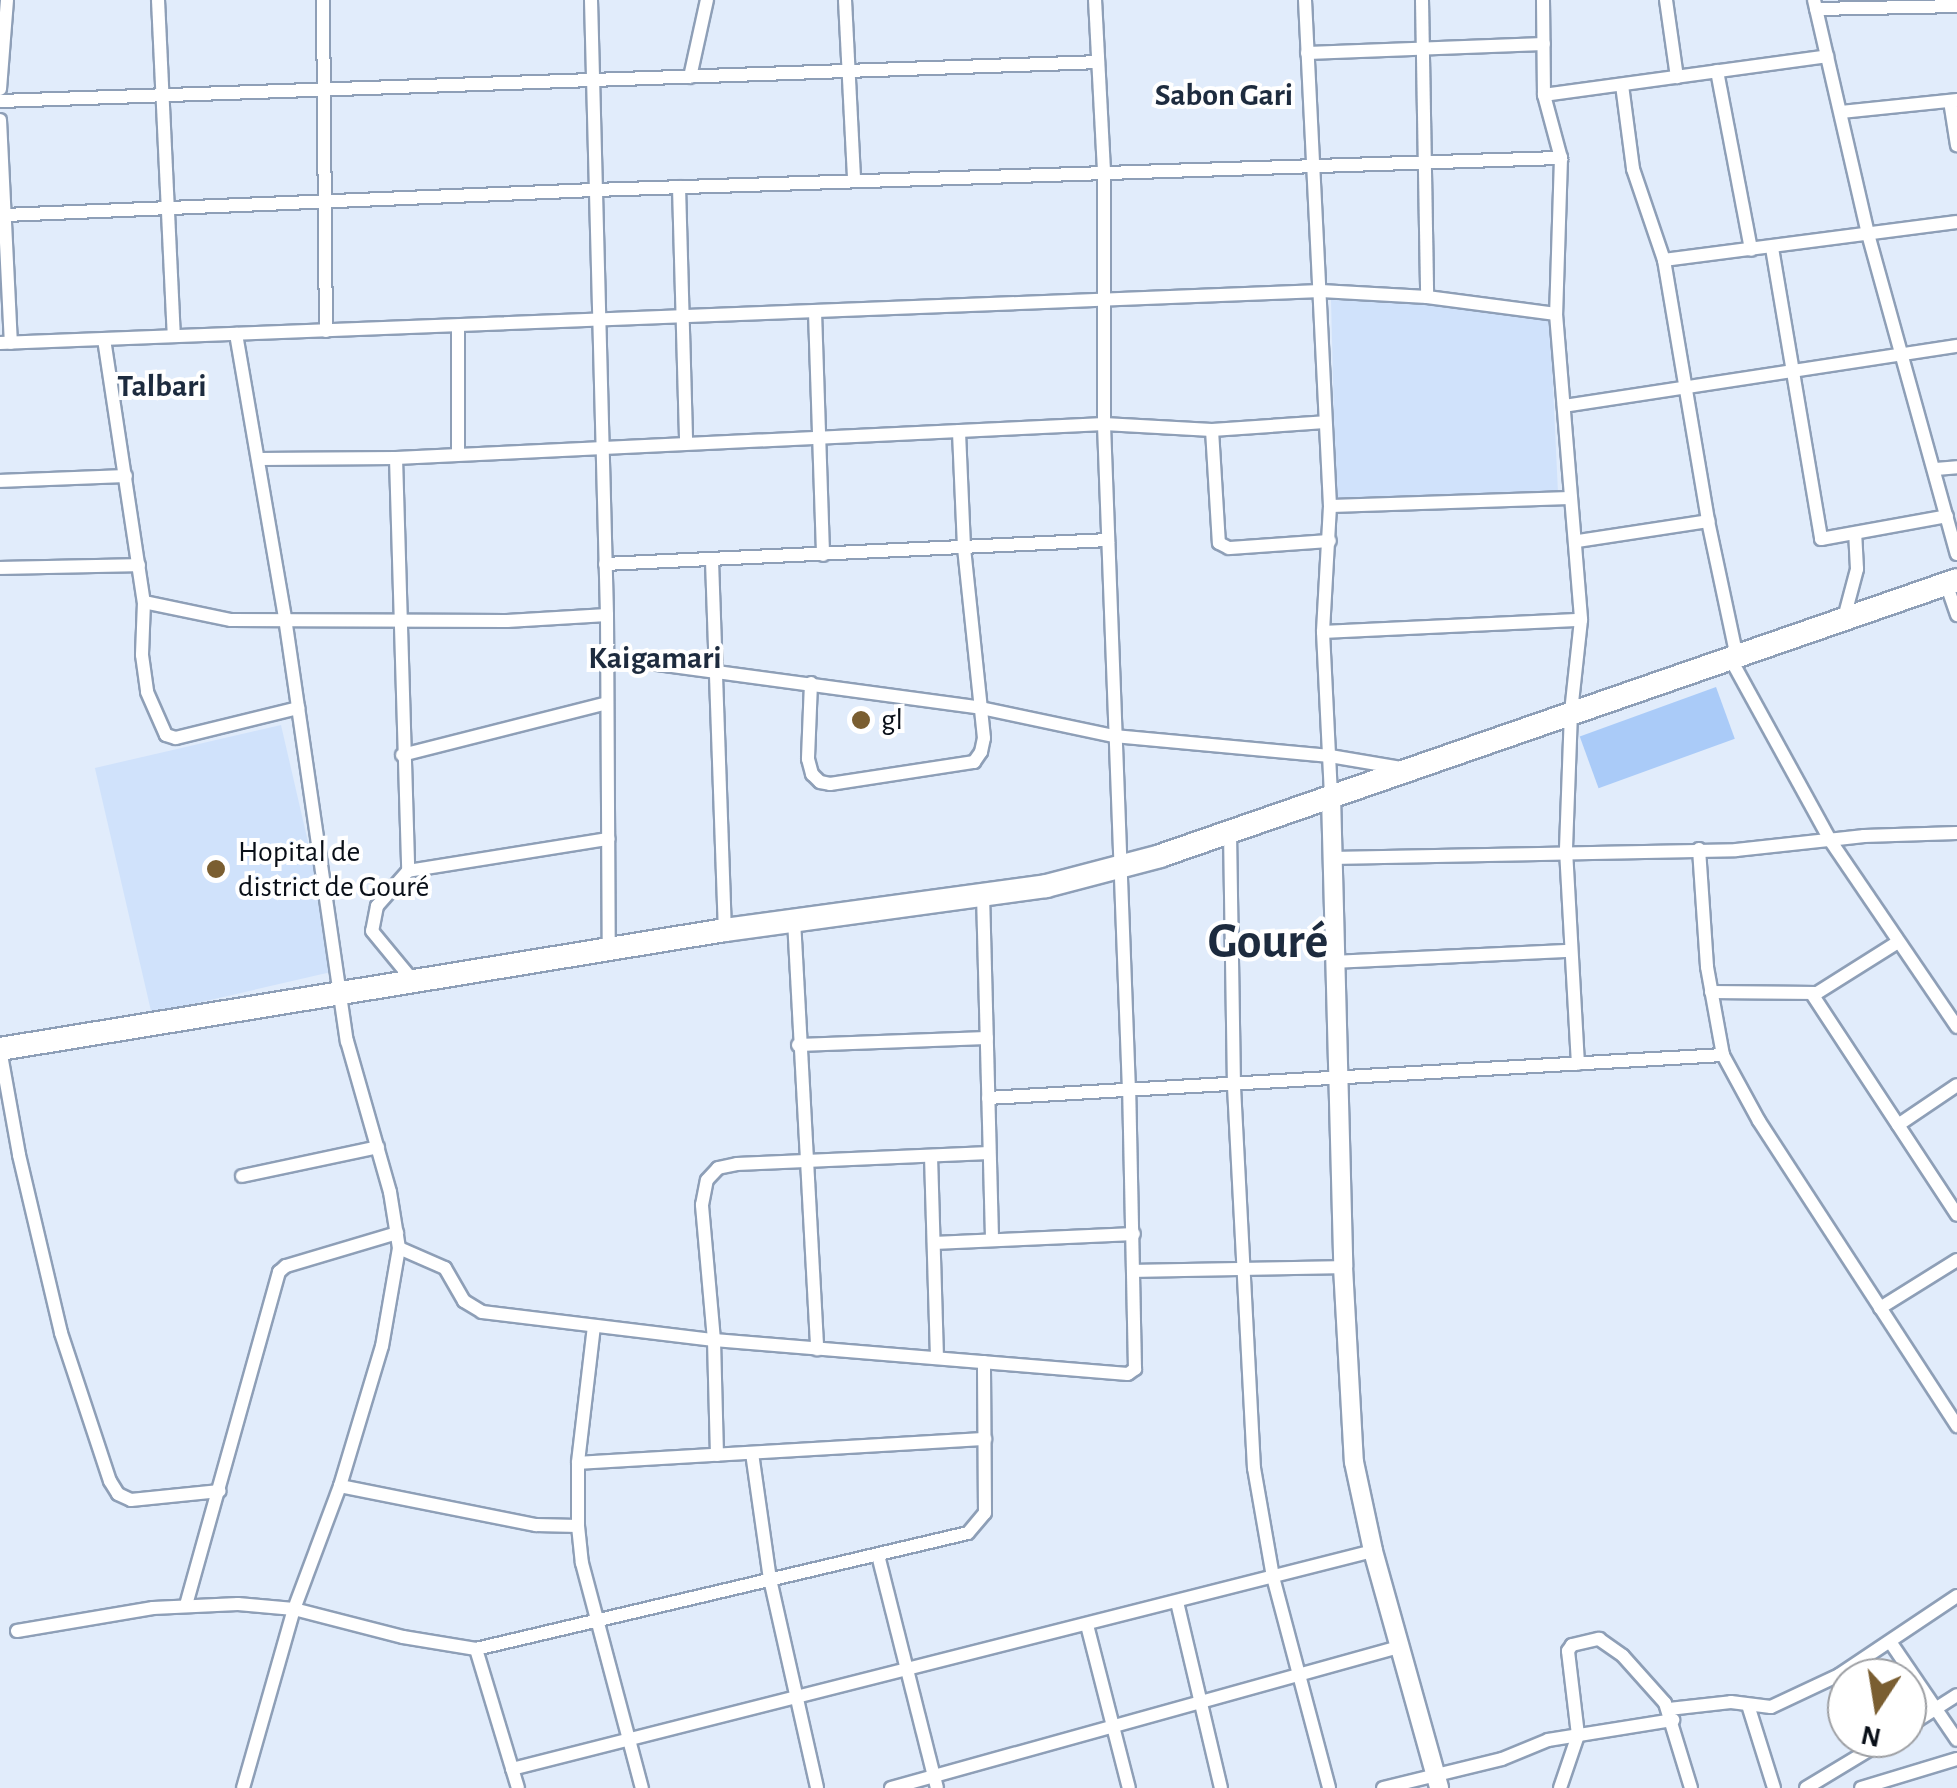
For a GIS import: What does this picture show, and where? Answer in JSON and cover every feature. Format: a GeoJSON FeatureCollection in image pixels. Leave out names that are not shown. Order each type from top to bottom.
{"type":"FeatureCollection","features":[{"type":"Feature","properties":{"kind":"highway"},"geometry":{"type":"LineString","coordinates":[[0,1049],[609,948],[1046,886],[1122,868],[1951,581]]}},
{"type":"Feature","properties":{"kind":"main road"},"geometry":{"type":"LineString","coordinates":[[1331,796],[1342,1267],[1354,1462],[1373,1550],[1436,1781]]}},
{"type":"Feature","properties":{"kind":"street"},"geometry":{"type":"LineString","coordinates":[[0,89],[7,0]]}},
{"type":"Feature","properties":{"kind":"street"},"geometry":{"type":"LineString","coordinates":[[158,0],[174,336]]}},
{"type":"Feature","properties":{"kind":"street"},"geometry":{"type":"LineString","coordinates":[[324,0],[326,331]]}},
{"type":"Feature","properties":{"kind":"street"},"geometry":{"type":"LineString","coordinates":[[591,0],[596,323],[607,615],[609,948]]}},
{"type":"Feature","properties":{"kind":"street"},"geometry":{"type":"LineString","coordinates":[[690,76],[707,0]]}},
{"type":"Feature","properties":{"kind":"street"},"geometry":{"type":"LineString","coordinates":[[845,0],[854,180]]}},
{"type":"Feature","properties":{"kind":"street"},"geometry":{"type":"LineString","coordinates":[[186,1605],[279,1272],[286,1266],[398,1241],[446,1268],[472,1308],[714,1340],[1128,1374],[1137,1362],[1104,424],[1104,172],[1095,0]]}},
{"type":"Feature","properties":{"kind":"street"},"geometry":{"type":"LineString","coordinates":[[1305,0],[1310,169],[1321,291],[1330,506],[1324,632],[1331,796]]}},
{"type":"Feature","properties":{"kind":"street"},"geometry":{"type":"LineString","coordinates":[[1422,0],[1427,297]]}},
{"type":"Feature","properties":{"kind":"street"},"geometry":{"type":"LineString","coordinates":[[1543,0],[1544,95],[1561,158],[1556,314],[1570,498],[1578,541],[1581,620],[1571,712],[1566,850],[1578,1064]]}},
{"type":"Feature","properties":{"kind":"street"},"geometry":{"type":"LineString","coordinates":[[1666,0],[1677,77]]}},
{"type":"Feature","properties":{"kind":"street"},"geometry":{"type":"LineString","coordinates":[[1957,6],[1815,4],[1868,234],[1957,554]]}},
{"type":"Feature","properties":{"kind":"street"},"geometry":{"type":"LineString","coordinates":[[1307,53],[1544,44]]}},
{"type":"Feature","properties":{"kind":"street"},"geometry":{"type":"LineString","coordinates":[[1544,95],[1827,56]]}},
{"type":"Feature","properties":{"kind":"street"},"geometry":{"type":"LineString","coordinates":[[0,100],[1098,62]]}},
{"type":"Feature","properties":{"kind":"street"},"geometry":{"type":"LineString","coordinates":[[1718,71],[1751,250]]}},
{"type":"Feature","properties":{"kind":"street"},"geometry":{"type":"LineString","coordinates":[[1622,85],[1633,169],[1664,260],[1733,655],[1830,840],[1957,1028]]}},
{"type":"Feature","properties":{"kind":"street"},"geometry":{"type":"LineString","coordinates":[[1841,112],[1954,101],[1957,145]]}},
{"type":"Feature","properties":{"kind":"street"},"geometry":{"type":"LineString","coordinates":[[0,120],[5,343],[596,323],[1321,291],[1427,297],[1556,314]]}},
{"type":"Feature","properties":{"kind":"street"},"geometry":{"type":"LineString","coordinates":[[4,215],[854,180],[1423,166],[1561,158]]}},
{"type":"Feature","properties":{"kind":"street"},"geometry":{"type":"LineString","coordinates":[[679,187],[686,442]]}},
{"type":"Feature","properties":{"kind":"street"},"geometry":{"type":"LineString","coordinates":[[1664,260],[1957,222]]}},
{"type":"Feature","properties":{"kind":"street"},"geometry":{"type":"LineString","coordinates":[[1772,248],[1821,539],[1855,536],[1947,516]]}},
{"type":"Feature","properties":{"kind":"street"},"geometry":{"type":"LineString","coordinates":[[814,312],[823,555]]}},
{"type":"Feature","properties":{"kind":"street"},"geometry":{"type":"LineString","coordinates":[[458,328],[458,452]]}},
{"type":"Feature","properties":{"kind":"street"},"geometry":{"type":"LineString","coordinates":[[236,334],[285,618],[354,1068],[378,1147],[398,1241],[382,1346],[340,1486],[294,1609],[243,1788]]}},
{"type":"Feature","properties":{"kind":"street"},"geometry":{"type":"LineString","coordinates":[[104,339],[144,602],[142,655],[147,692],[166,735],[176,738],[298,708]]}},
{"type":"Feature","properties":{"kind":"street"},"geometry":{"type":"LineString","coordinates":[[1564,406],[1957,346]]}},
{"type":"Feature","properties":{"kind":"street"},"geometry":{"type":"LineString","coordinates":[[259,458],[396,458],[458,452],[1104,424],[1212,430],[1325,422]]}},
{"type":"Feature","properties":{"kind":"street"},"geometry":{"type":"LineString","coordinates":[[810,683],[808,759],[812,774],[830,784],[974,762],[984,738],[964,547],[959,430]]}},
{"type":"Feature","properties":{"kind":"street"},"geometry":{"type":"LineString","coordinates":[[1212,430],[1219,543],[1230,548],[1330,541]]}},
{"type":"Feature","properties":{"kind":"street"},"geometry":{"type":"LineString","coordinates":[[396,458],[408,871]]}},
{"type":"Feature","properties":{"kind":"street"},"geometry":{"type":"LineString","coordinates":[[1936,469],[1957,467]]}},
{"type":"Feature","properties":{"kind":"street"},"geometry":{"type":"LineString","coordinates":[[0,482],[126,476]]}},
{"type":"Feature","properties":{"kind":"street"},"geometry":{"type":"LineString","coordinates":[[1330,506],[1570,498]]}},
{"type":"Feature","properties":{"kind":"street"},"geometry":{"type":"LineString","coordinates":[[1578,541],[1708,521]]}},
{"type":"Feature","properties":{"kind":"street"},"geometry":{"type":"LineString","coordinates":[[1844,618],[1856,569],[1855,536]]}},
{"type":"Feature","properties":{"kind":"street"},"geometry":{"type":"LineString","coordinates":[[606,564],[1108,540]]}},
{"type":"Feature","properties":{"kind":"street"},"geometry":{"type":"LineString","coordinates":[[712,561],[725,930]]}},
{"type":"Feature","properties":{"kind":"street"},"geometry":{"type":"LineString","coordinates":[[0,568],[139,564]]}},
{"type":"Feature","properties":{"kind":"street"},"geometry":{"type":"LineString","coordinates":[[1951,581],[1957,615]]}},
{"type":"Feature","properties":{"kind":"street"},"geometry":{"type":"LineString","coordinates":[[144,602],[213,619],[507,621],[607,615]]}},
{"type":"Feature","properties":{"kind":"street"},"geometry":{"type":"LineString","coordinates":[[1324,632],[1581,620]]}},
{"type":"Feature","properties":{"kind":"street"},"geometry":{"type":"LineString","coordinates":[[606,657],[981,708],[1114,736],[1330,756],[1408,770]]}},
{"type":"Feature","properties":{"kind":"street"},"geometry":{"type":"LineString","coordinates":[[402,755],[607,704]]}},
{"type":"Feature","properties":{"kind":"street"},"geometry":{"type":"LineString","coordinates":[[1230,832],[1234,1086],[1254,1468],[1273,1577],[1329,1788]]}},
{"type":"Feature","properties":{"kind":"street"},"geometry":{"type":"LineString","coordinates":[[1331,858],[1786,847],[1830,840],[1957,832]]}},
{"type":"Feature","properties":{"kind":"street"},"geometry":{"type":"LineString","coordinates":[[414,982],[372,931],[377,906],[408,871],[608,839]]}},
{"type":"Feature","properties":{"kind":"street"},"geometry":{"type":"LineString","coordinates":[[1699,849],[1710,992],[1723,1055],[1759,1121],[1955,1417]]}},
{"type":"Feature","properties":{"kind":"street"},"geometry":{"type":"LineString","coordinates":[[983,894],[992,1239]]}},
{"type":"Feature","properties":{"kind":"street"},"geometry":{"type":"LineString","coordinates":[[794,920],[817,1348]]}},
{"type":"Feature","properties":{"kind":"street"},"geometry":{"type":"LineString","coordinates":[[1216,926],[1232,926]]}},
{"type":"Feature","properties":{"kind":"street"},"geometry":{"type":"LineString","coordinates":[[1710,992],[1812,994],[1898,942]]}},
{"type":"Feature","properties":{"kind":"street"},"geometry":{"type":"LineString","coordinates":[[1333,962],[1570,951]]}},
{"type":"Feature","properties":{"kind":"street"},"geometry":{"type":"LineString","coordinates":[[1812,994],[1957,1215]]}},
{"type":"Feature","properties":{"kind":"street"},"geometry":{"type":"LineString","coordinates":[[798,1044],[987,1038]]}},
{"type":"Feature","properties":{"kind":"street"},"geometry":{"type":"LineString","coordinates":[[0,1049],[18,1156],[62,1333],[110,1481],[118,1494],[132,1500],[220,1491]]}},
{"type":"Feature","properties":{"kind":"street"},"geometry":{"type":"LineString","coordinates":[[988,1098],[1723,1055]]}},
{"type":"Feature","properties":{"kind":"street"},"geometry":{"type":"LineString","coordinates":[[1898,1124],[1957,1085]]}},
{"type":"Feature","properties":{"kind":"street"},"geometry":{"type":"LineString","coordinates":[[242,1176],[378,1147]]}},
{"type":"Feature","properties":{"kind":"street"},"geometry":{"type":"LineString","coordinates":[[717,1455],[714,1340],[702,1205],[707,1180],[718,1168],[736,1164],[990,1153]]}},
{"type":"Feature","properties":{"kind":"street"},"geometry":{"type":"LineString","coordinates":[[931,1156],[938,1358]]}},
{"type":"Feature","properties":{"kind":"street"},"geometry":{"type":"LineString","coordinates":[[934,1243],[1134,1234]]}},
{"type":"Feature","properties":{"kind":"street"},"geometry":{"type":"LineString","coordinates":[[1880,1308],[1957,1260]]}},
{"type":"Feature","properties":{"kind":"street"},"geometry":{"type":"LineString","coordinates":[[1135,1271],[1342,1267]]}},
{"type":"Feature","properties":{"kind":"street"},"geometry":{"type":"LineString","coordinates":[[594,1326],[578,1463],[578,1526],[597,1621],[642,1788]]}},
{"type":"Feature","properties":{"kind":"street"},"geometry":{"type":"LineString","coordinates":[[17,1631],[186,1605],[294,1609],[456,1649],[476,1650],[968,1533],[980,1524],[984,1513],[984,1362]]}},
{"type":"Feature","properties":{"kind":"street"},"geometry":{"type":"LineString","coordinates":[[578,1463],[986,1439]]}},
{"type":"Feature","properties":{"kind":"street"},"geometry":{"type":"LineString","coordinates":[[752,1453],[770,1579],[817,1788]]}},
{"type":"Feature","properties":{"kind":"street"},"geometry":{"type":"LineString","coordinates":[[340,1486],[536,1524],[578,1526]]}},
{"type":"Feature","properties":{"kind":"street"},"geometry":{"type":"LineString","coordinates":[[512,1769],[797,1700],[1373,1550]]}},
{"type":"Feature","properties":{"kind":"street"},"geometry":{"type":"LineString","coordinates":[[878,1554],[936,1782]]}},
{"type":"Feature","properties":{"kind":"street"},"geometry":{"type":"LineString","coordinates":[[1383,1788],[1436,1781],[1578,1736],[1731,1702],[1772,1707],[1839,1675],[1957,1596]]}},
{"type":"Feature","properties":{"kind":"street"},"geometry":{"type":"LineString","coordinates":[[1177,1602],[1222,1788]]}},
{"type":"Feature","properties":{"kind":"street"},"geometry":{"type":"LineString","coordinates":[[1086,1625],[1128,1788]]}},
{"type":"Feature","properties":{"kind":"street"},"geometry":{"type":"LineString","coordinates":[[1560,1788],[1578,1736],[1568,1651],[1572,1646],[1599,1638],[1671,1715],[1691,1788]]}},
{"type":"Feature","properties":{"kind":"street"},"geometry":{"type":"LineString","coordinates":[[1891,1643],[1957,1740]]}},
{"type":"Feature","properties":{"kind":"street"},"geometry":{"type":"LineString","coordinates":[[890,1788],[936,1782],[1399,1647]]}},
{"type":"Feature","properties":{"kind":"street"},"geometry":{"type":"LineString","coordinates":[[476,1650],[518,1788]]}},
{"type":"Feature","properties":{"kind":"street"},"geometry":{"type":"LineString","coordinates":[[1927,1714],[1957,1695]]}},
{"type":"Feature","properties":{"kind":"street"},"geometry":{"type":"LineString","coordinates":[[1748,1706],[1774,1788]]}},
{"type":"Feature","properties":{"kind":"street"},"geometry":{"type":"LineString","coordinates":[[1806,1788],[1856,1758]]}},
{"type":"Feature","properties":{"kind":"street"},"geometry":{"type":"LineString","coordinates":[[1861,1788],[1957,1759]]}},
{"type":"Feature","properties":{"kind":"shaded area"},"geometry":{"type":"Polygon","coordinates":[[[1331,300],[1429,304],[1550,321],[1558,493],[1336,498],[1331,300]]]}},
{"type":"Feature","properties":{"kind":"shaded area"},"geometry":{"type":"Polygon","coordinates":[[[1716,687],[1735,739],[1599,788],[1580,737],[1716,687]]]}},
{"type":"Feature","properties":{"kind":"shaded area","name":"Hopital de district de Gouré"},"geometry":{"type":"Polygon","coordinates":[[[281,725],[338,971],[152,1014],[95,768],[281,725]]]}},
{"type":"Feature","properties":{"kind":"place","name":"gl"},"geometry":{"type":"Point","coordinates":[861,720]}},
{"type":"Feature","properties":{"kind":"place","name":"Hopital de district de Gouré"},"geometry":{"type":"Point","coordinates":[216,869]}},
{"type":"Feature","properties":{"kind":"district","name":"Sabon Gari"},"geometry":{"type":"Point","coordinates":[1224,95]}},
{"type":"Feature","properties":{"kind":"district","name":"Talbari"},"geometry":{"type":"Point","coordinates":[162,386]}},
{"type":"Feature","properties":{"kind":"district","name":"Kaigamari"},"geometry":{"type":"Point","coordinates":[655,658]}},
{"type":"Feature","properties":{"kind":"district","name":"Gouré"},"geometry":{"type":"Point","coordinates":[1268,943]}}]}
